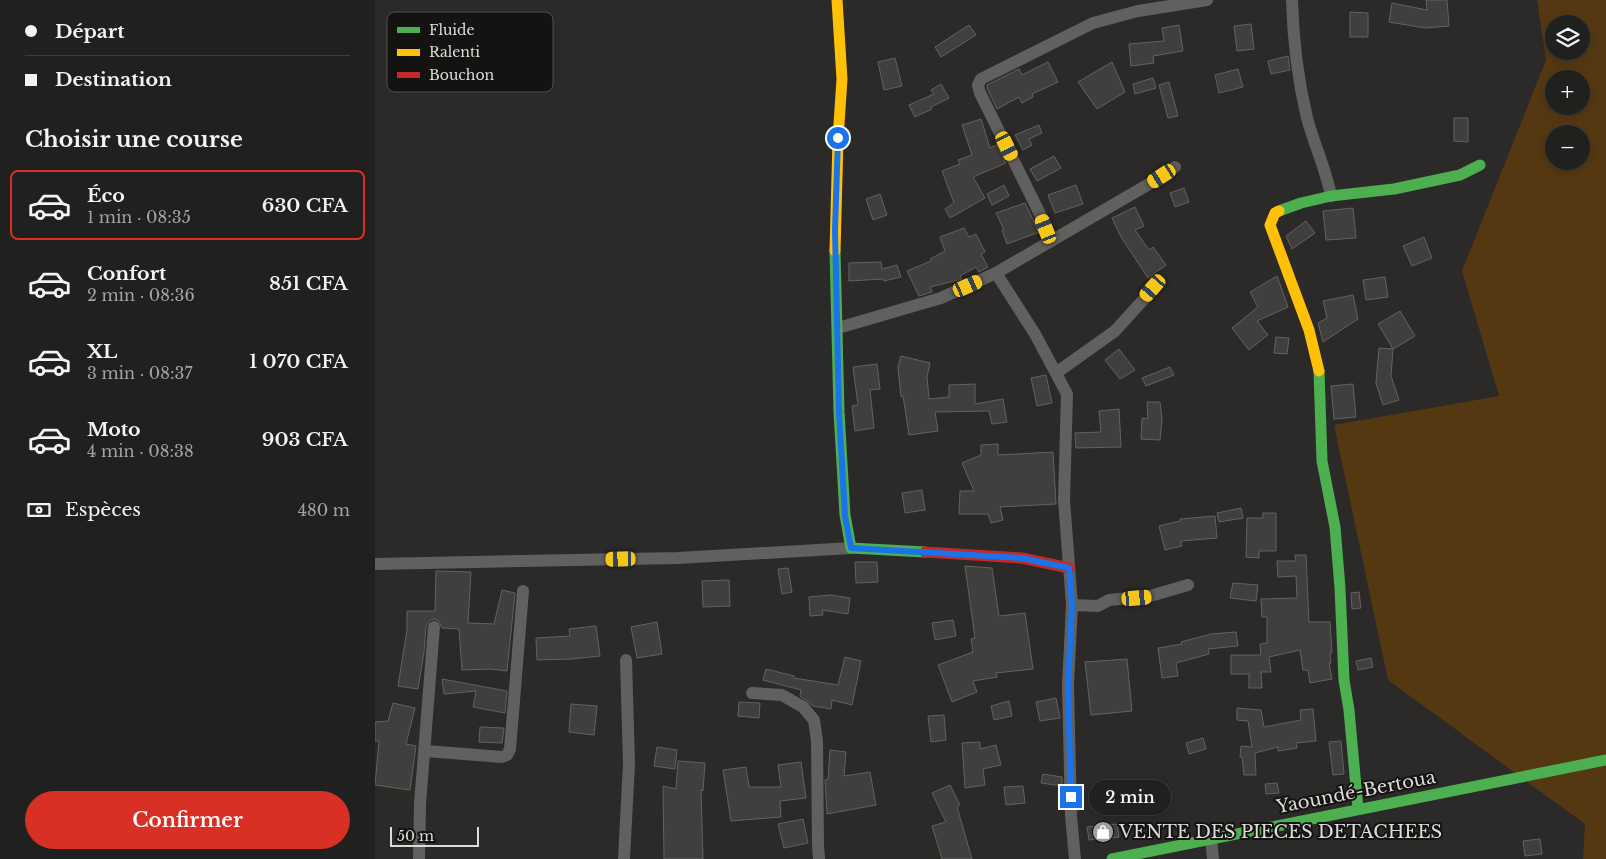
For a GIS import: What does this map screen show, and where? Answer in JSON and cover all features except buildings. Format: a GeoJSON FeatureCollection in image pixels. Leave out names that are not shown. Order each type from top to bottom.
{"type":"FeatureCollection","features":[{"type":"Feature","properties":{"kind":"main road"},"geometry":{"type":"LineString","coordinates":[[837,0],[843,79],[838,138],[835,230],[839,412],[845,516],[851,548],[1022,558],[1069,568]]}},
{"type":"Feature","properties":{"kind":"main road"},"geometry":{"type":"LineString","coordinates":[[1358,810],[1349,710],[1344,680],[1341,588],[1335,536],[1322,461],[1319,371],[1309,330],[1271,225],[1275,213],[1331,196],[1394,189],[1460,175],[1480,165]]}},
{"type":"Feature","properties":{"kind":"main road","name":"Yaoundé-Bertoua"},"geometry":{"type":"LineString","coordinates":[[1112,859],[1606,760]]}},
{"type":"Feature","properties":{"kind":"street"},"geometry":{"type":"LineString","coordinates":[[1051,241],[1042,218],[978,85],[981,79],[1093,22],[1137,6],[1207,0]]}},
{"type":"Feature","properties":{"kind":"street"},"geometry":{"type":"LineString","coordinates":[[1292,0],[1293,40],[1307,118],[1325,169],[1331,196]]}},
{"type":"Feature","properties":{"kind":"street"},"geometry":{"type":"LineString","coordinates":[[838,328],[941,298],[996,274],[1175,167]]}},
{"type":"Feature","properties":{"kind":"street"},"geometry":{"type":"LineString","coordinates":[[996,274],[1035,334],[1067,394],[1065,500],[1072,605],[1068,685],[1071,816],[1075,859]]}},
{"type":"Feature","properties":{"kind":"street"},"geometry":{"type":"LineString","coordinates":[[1056,373],[1115,331],[1153,288]]}},
{"type":"Feature","properties":{"kind":"street"},"geometry":{"type":"LineString","coordinates":[[375,564],[679,558],[851,548]]}},
{"type":"Feature","properties":{"kind":"street"},"geometry":{"type":"LineString","coordinates":[[1072,605],[1098,606],[1109,600],[1150,596],[1188,585]]}},
{"type":"Feature","properties":{"kind":"street"},"geometry":{"type":"LineString","coordinates":[[425,751],[502,757],[507,754],[510,749],[523,591]]}},
{"type":"Feature","properties":{"kind":"street"},"geometry":{"type":"LineString","coordinates":[[419,859],[420,804],[434,627]]}},
{"type":"Feature","properties":{"kind":"street"},"geometry":{"type":"LineString","coordinates":[[624,859],[629,764],[626,660]]}},
{"type":"Feature","properties":{"kind":"street"},"geometry":{"type":"LineString","coordinates":[[752,693],[782,695],[803,707],[815,720],[817,741],[817,845],[819,859]]}},
{"type":"Feature","properties":{"kind":"street"},"geometry":{"type":"LineString","coordinates":[[1211,839],[1213,859]]}},
{"type":"Feature","properties":{"kind":"shaded area"},"geometry":{"type":"Polygon","coordinates":[[[1537,0],[1606,0],[1606,859],[1583,859],[1585,824],[1388,680],[1334,425],[1499,396],[1462,271],[1546,60],[1590,60],[1590,15],[1545,15],[1545,53],[1537,0]]]}},
{"type":"Feature","properties":{"kind":"traffic: fast"},"geometry":{"type":"LineString","coordinates":[[1279,211],[1301,203],[1331,196],[1394,189],[1460,175],[1480,165]]}},
{"type":"Feature","properties":{"kind":"traffic: fast"},"geometry":{"type":"LineString","coordinates":[[835,251],[839,412],[845,515],[851,548],[925,552]]}},
{"type":"Feature","properties":{"kind":"traffic: fast"},"geometry":{"type":"LineString","coordinates":[[1319,371],[1322,461],[1335,527],[1344,680],[1349,710],[1358,809]]}},
{"type":"Feature","properties":{"kind":"traffic: fast"},"geometry":{"type":"LineString","coordinates":[[1112,859],[1606,760]]}},
{"type":"Feature","properties":{"kind":"traffic: slow"},"geometry":{"type":"LineString","coordinates":[[835,251],[838,139],[842,79],[837,0]]}},
{"type":"Feature","properties":{"kind":"traffic: slow"},"geometry":{"type":"LineString","coordinates":[[1279,211],[1275,213],[1270,225],[1309,330],[1319,371]]}},
{"type":"Feature","properties":{"kind":"traffic: jam"},"geometry":{"type":"LineString","coordinates":[[925,552],[1022,558],[1069,568]]}},
{"type":"Feature","properties":{"kind":"place","name":"VENTE DES PIECES DETACHEES"},"geometry":{"type":"Point","coordinates":[1103,832]}},
{"type":"Feature","properties":{"kind":"route"},"geometry":{"type":"LineString","coordinates":[[838,138],[835,230],[839,412],[845,516],[851,548],[1022,558],[1069,568],[1072,605],[1068,685],[1071,797]]}}]}
